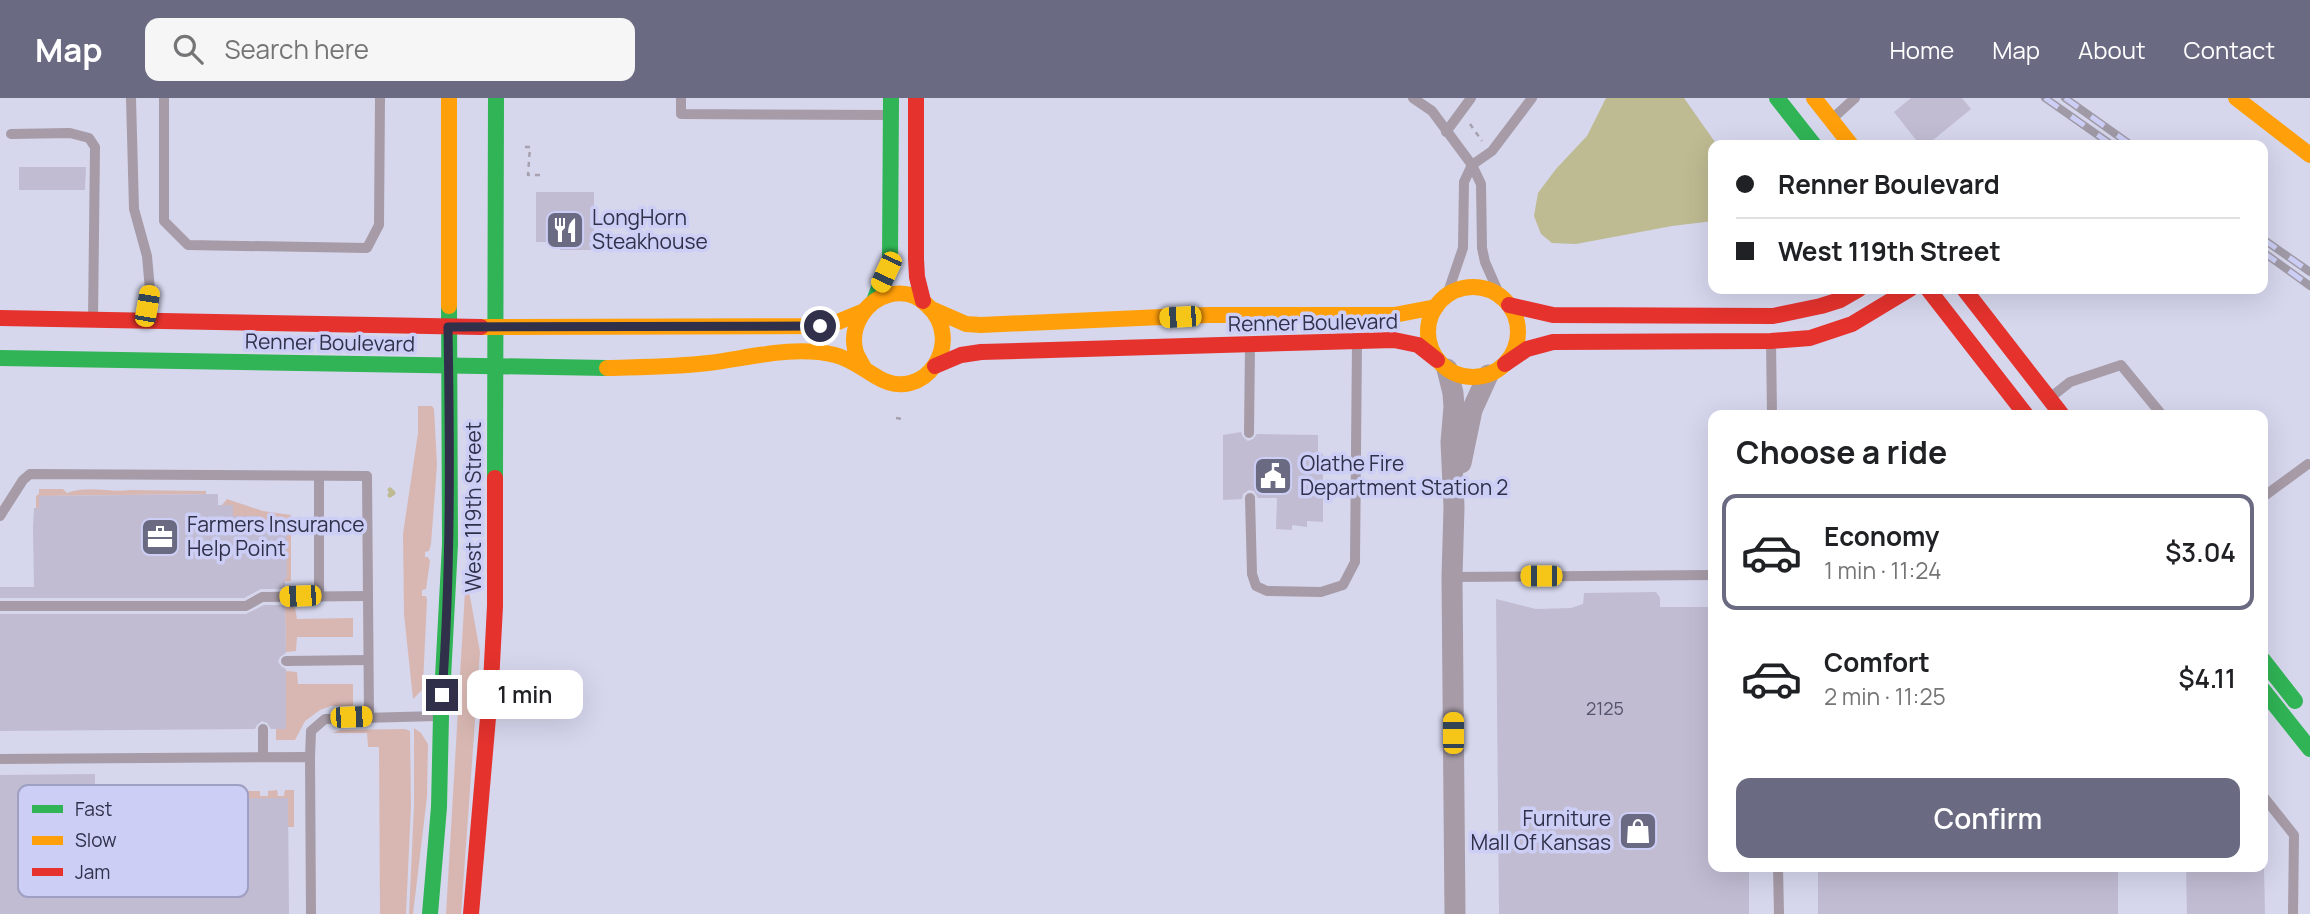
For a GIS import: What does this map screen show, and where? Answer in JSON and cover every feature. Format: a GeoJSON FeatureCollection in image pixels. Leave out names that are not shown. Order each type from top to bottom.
{"type":"FeatureCollection","features":[{"type":"Feature","properties":{"kind":"main road","name":"West 119th Street"},"geometry":{"type":"LineString","coordinates":[[430,914],[439,807],[450,544],[449,98]]}},
{"type":"Feature","properties":{"kind":"main road","name":"West 119th Street"},"geometry":{"type":"LineString","coordinates":[[471,914],[495,606],[496,98]]}},
{"type":"Feature","properties":{"kind":"main road"},"geometry":{"type":"LineString","coordinates":[[891,106],[890,258],[868,307],[856,325],[854,340],[857,355],[864,368],[884,382],[900,385],[916,381],[935,366],[942,353],[944,338],[941,323],[929,305],[917,277],[916,98]]}},
{"type":"Feature","properties":{"kind":"main road"},"geometry":{"type":"LineString","coordinates":[[1777,98],[1810,140]]}},
{"type":"Feature","properties":{"kind":"main road"},"geometry":{"type":"LineString","coordinates":[[1814,98],[1848,140]]}},
{"type":"Feature","properties":{"kind":"main road"},"geometry":{"type":"LineString","coordinates":[[2236,98],[2310,155]]}},
{"type":"Feature","properties":{"kind":"main road"},"geometry":{"type":"LineString","coordinates":[[1849,294],[1831,303],[1773,316],[1553,315],[1504,300],[1487,289],[1474,287],[1460,289],[1442,301],[1430,319],[1428,333],[1430,348],[1442,365],[1460,376],[1474,378],[1497,370],[1522,349],[1553,341],[1771,341],[1810,338],[1852,324],[1902,294]]}},
{"type":"Feature","properties":{"kind":"main road"},"geometry":{"type":"LineString","coordinates":[[868,307],[899,293],[929,305]]}},
{"type":"Feature","properties":{"kind":"main road"},"geometry":{"type":"LineString","coordinates":[[1932,294],[2022,410]]}},
{"type":"Feature","properties":{"kind":"main road"},"geometry":{"type":"LineString","coordinates":[[1968,294],[2058,410]]}},
{"type":"Feature","properties":{"kind":"main road"},"geometry":{"type":"LineString","coordinates":[[1497,370],[1513,354],[1518,329],[1504,300]]}},
{"type":"Feature","properties":{"kind":"main road","name":"Renner Boulevard"},"geometry":{"type":"LineString","coordinates":[[929,305],[966,324],[981,325],[1207,315],[1394,315],[1442,301]]}},
{"type":"Feature","properties":{"kind":"main road","name":"Renner Boulevard"},"geometry":{"type":"LineString","coordinates":[[0,318],[448,327],[820,326],[833,324],[868,307]]}},
{"type":"Feature","properties":{"kind":"main road","name":"Renner Boulevard"},"geometry":{"type":"LineString","coordinates":[[935,366],[961,355],[981,352],[1357,341],[1409,341],[1424,346],[1442,365]]}},
{"type":"Feature","properties":{"kind":"main road","name":"Renner Boulevard"},"geometry":{"type":"LineString","coordinates":[[0,358],[527,368],[678,366],[809,352],[833,355],[864,368]]}},
{"type":"Feature","properties":{"kind":"main road"},"geometry":{"type":"LineString","coordinates":[[2268,666],[2302,709]]}},
{"type":"Feature","properties":{"kind":"main road"},"geometry":{"type":"LineString","coordinates":[[2268,696],[2310,749]]}},
{"type":"Feature","properties":{"kind":"street"},"geometry":{"type":"LineString","coordinates":[[1442,365],[1453,393],[1451,442],[1454,507],[1452,577],[1455,914]]}},
{"type":"Feature","properties":{"kind":"street"},"geometry":{"type":"LineString","coordinates":[[1454,507],[1472,410],[1497,370]]}},
{"type":"Feature","properties":{"kind":"lane"},"geometry":{"type":"LineString","coordinates":[[131,98],[134,209],[147,256],[150,290],[145,321]]}},
{"type":"Feature","properties":{"kind":"lane"},"geometry":{"type":"LineString","coordinates":[[164,98],[164,221],[188,245],[367,248],[379,225],[380,98]]}},
{"type":"Feature","properties":{"kind":"lane"},"geometry":{"type":"LineString","coordinates":[[681,98],[681,114],[891,106]]}},
{"type":"Feature","properties":{"kind":"lane"},"geometry":{"type":"LineString","coordinates":[[1413,98],[1432,111],[1472,165],[1481,184],[1482,248],[1485,262],[1504,300]]}},
{"type":"Feature","properties":{"kind":"lane"},"geometry":{"type":"LineString","coordinates":[[1446,132],[1471,98]]}},
{"type":"Feature","properties":{"kind":"lane"},"geometry":{"type":"LineString","coordinates":[[1442,301],[1464,248],[1464,182],[1472,165],[1492,151],[1532,98]]}},
{"type":"Feature","properties":{"kind":"lane"},"geometry":{"type":"LineString","coordinates":[[1831,119],[1855,98]]}},
{"type":"Feature","properties":{"kind":"lane"},"geometry":{"type":"LineString","coordinates":[[12,134],[70,133],[89,138],[95,147],[93,320]]}},
{"type":"Feature","properties":{"kind":"lane"},"geometry":{"type":"LineString","coordinates":[[1250,498],[1252,574],[1256,586],[1267,592],[1321,592],[1343,584],[1355,562],[1357,341]]}},
{"type":"Feature","properties":{"kind":"lane"},"geometry":{"type":"LineString","coordinates":[[1771,341],[1772,410]]}},
{"type":"Feature","properties":{"kind":"lane"},"geometry":{"type":"LineString","coordinates":[[1249,433],[1250,345]]}},
{"type":"Feature","properties":{"kind":"lane"},"geometry":{"type":"LineString","coordinates":[[2048,399],[2070,382],[2121,365],[2158,410]]}},
{"type":"Feature","properties":{"kind":"lane"},"geometry":{"type":"LineString","coordinates":[[2268,493],[2308,464]]}},
{"type":"Feature","properties":{"kind":"lane"},"geometry":{"type":"LineString","coordinates":[[0,516],[23,480],[30,474],[367,476],[369,716]]}},
{"type":"Feature","properties":{"kind":"lane"},"geometry":{"type":"LineString","coordinates":[[319,477],[320,596]]}},
{"type":"Feature","properties":{"kind":"lane"},"geometry":{"type":"LineString","coordinates":[[1452,577],[1708,575]]}},
{"type":"Feature","properties":{"kind":"lane"},"geometry":{"type":"LineString","coordinates":[[0,606],[246,606],[262,597],[368,596]]}},
{"type":"Feature","properties":{"kind":"lane"},"geometry":{"type":"LineString","coordinates":[[286,661],[368,660]]}},
{"type":"Feature","properties":{"kind":"lane"},"geometry":{"type":"LineString","coordinates":[[311,914],[311,731],[325,719],[441,716]]}},
{"type":"Feature","properties":{"kind":"lane"},"geometry":{"type":"LineString","coordinates":[[263,757],[264,729]]}},
{"type":"Feature","properties":{"kind":"lane"},"geometry":{"type":"LineString","coordinates":[[0,759],[310,757]]}},
{"type":"Feature","properties":{"kind":"lane"},"geometry":{"type":"LineString","coordinates":[[2268,802],[2294,835],[2293,914]]}},
{"type":"Feature","properties":{"kind":"lane"},"geometry":{"type":"LineString","coordinates":[[1779,872],[1779,914]]}},
{"type":"Feature","properties":{"kind":"path"},"geometry":{"type":"LineString","coordinates":[[1467,120],[1487,146]]}},
{"type":"Feature","properties":{"kind":"path"},"geometry":{"type":"LineString","coordinates":[[525,147],[530,147],[528,175],[540,175]]}},
{"type":"Feature","properties":{"kind":"path"},"geometry":{"type":"LineString","coordinates":[[896,418],[903,419]]}},
{"type":"Feature","properties":{"kind":"shaded area"},"geometry":{"type":"Polygon","coordinates":[[[1606,98],[1684,98],[1713,140],[1708,140],[1708,222],[1576,244],[1552,243],[1541,234],[1534,216],[1538,193],[1587,136],[1606,98]]]}},
{"type":"Feature","properties":{"kind":"shaded area"},"geometry":{"type":"Polygon","coordinates":[[[418,406],[432,406],[434,409],[437,465],[431,544],[429,551],[425,552],[425,557],[430,561],[426,589],[422,590],[422,596],[426,596],[427,600],[423,684],[422,690],[413,699],[404,614],[403,534],[418,433],[418,406]]]}},
{"type":"Feature","properties":{"kind":"shaded area"},"geometry":{"type":"Polygon","coordinates":[[[39,489],[63,489],[67,493],[91,489],[206,491],[206,505],[204,494],[39,496],[39,508],[36,509],[39,489]]]}},
{"type":"Feature","properties":{"kind":"shaded area"},"geometry":{"type":"Polygon","coordinates":[[[227,499],[263,511],[291,515],[291,581],[273,582],[273,578],[287,578],[287,526],[260,526],[259,516],[233,516],[233,505],[222,505],[227,499]]]}},
{"type":"Feature","properties":{"kind":"shaded area"},"geometry":{"type":"Polygon","coordinates":[[[465,591],[469,591],[480,652],[461,914],[446,914],[465,591]]]}},
{"type":"Feature","properties":{"kind":"shaded area"},"geometry":{"type":"Polygon","coordinates":[[[285,606],[295,607],[297,619],[353,618],[353,637],[297,637],[296,651],[286,652],[285,606]]]}},
{"type":"Feature","properties":{"kind":"shaded area"},"geometry":{"type":"Polygon","coordinates":[[[286,671],[297,672],[298,684],[353,684],[353,706],[331,706],[320,710],[305,721],[295,740],[276,740],[276,729],[286,729],[286,671]]]}},
{"type":"Feature","properties":{"kind":"shaded area"},"geometry":{"type":"Polygon","coordinates":[[[414,728],[428,744],[427,797],[413,914],[409,914],[414,805],[414,728]]]}},
{"type":"Feature","properties":{"kind":"shaded area"},"geometry":{"type":"Polygon","coordinates":[[[341,730],[410,731],[411,805],[406,914],[380,914],[379,747],[368,747],[367,733],[332,733],[341,730]]]}},
{"type":"Feature","properties":{"kind":"shaded area"},"geometry":{"type":"Polygon","coordinates":[[[277,790],[278,796],[284,796],[285,790],[294,790],[294,827],[288,827],[248,807],[248,791],[260,791],[260,796],[268,796],[268,791],[277,790]]]}},
{"type":"Feature","properties":{"kind":"building"},"geometry":{"type":"Polygon","coordinates":[[[1911,98],[1962,98],[1971,109],[1933,140],[1916,140],[1894,112],[1911,98]]]}},
{"type":"Feature","properties":{"kind":"building"},"geometry":{"type":"Polygon","coordinates":[[[19,167],[86,167],[85,190],[19,190],[19,167]]]}},
{"type":"Feature","properties":{"kind":"building","name":"LongHorn Steakhouse"},"geometry":{"type":"Polygon","coordinates":[[[536,192],[594,192],[594,250],[560,250],[560,247],[554,247],[554,242],[536,242],[536,192]]]}},
{"type":"Feature","properties":{"kind":"building","name":"Olathe Fire Department Station 2"},"geometry":{"type":"Polygon","coordinates":[[[1241,432],[1248,441],[1257,434],[1318,435],[1318,453],[1323,454],[1323,522],[1307,521],[1307,527],[1292,525],[1292,530],[1276,529],[1277,498],[1258,498],[1254,491],[1249,490],[1243,494],[1242,499],[1223,500],[1223,435],[1241,432]]]}},
{"type":"Feature","properties":{"kind":"building","name":"Farmers Insurance Help Point"},"geometry":{"type":"Polygon","coordinates":[[[218,494],[218,505],[233,505],[233,516],[260,516],[260,526],[287,526],[285,589],[261,589],[244,598],[0,598],[0,587],[34,587],[34,508],[39,508],[39,496],[218,494]]]}},
{"type":"Feature","properties":{"kind":"building"},"geometry":{"type":"Polygon","coordinates":[[[1656,592],[1660,598],[1660,607],[1708,607],[1708,872],[1749,872],[1749,914],[1499,914],[1496,599],[1536,609],[1571,608],[1583,604],[1584,593],[1656,592]]]}},
{"type":"Feature","properties":{"kind":"building"},"geometry":{"type":"Polygon","coordinates":[[[264,605],[285,605],[286,653],[278,662],[286,669],[286,729],[271,729],[262,721],[255,729],[0,731],[0,614],[246,614],[264,605]]]}},
{"type":"Feature","properties":{"kind":"building"},"geometry":{"type":"Polygon","coordinates":[[[95,774],[95,785],[18,785],[18,897],[248,897],[248,798],[288,798],[289,914],[0,914],[0,775],[95,774]]]}},
{"type":"Feature","properties":{"kind":"building"},"geometry":{"type":"Polygon","coordinates":[[[1818,872],[2118,872],[2118,914],[1818,914],[1818,872]]]}},
{"type":"Feature","properties":{"kind":"building"},"geometry":{"type":"Polygon","coordinates":[[[2186,872],[2264,872],[2265,914],[2187,914],[2186,872]]]}},
{"type":"Feature","properties":{"kind":"waterway"},"geometry":{"type":"LineString","coordinates":[[390,490],[393,493],[390,495]]}},
{"type":"Feature","properties":{"kind":"railway"},"geometry":{"type":"LineString","coordinates":[[2045,98],[2105,140]]}},
{"type":"Feature","properties":{"kind":"railway"},"geometry":{"type":"LineString","coordinates":[[2065,98],[2124,140]]}},
{"type":"Feature","properties":{"kind":"railway"},"geometry":{"type":"LineString","coordinates":[[2268,243],[2310,272]]}},
{"type":"Feature","properties":{"kind":"railway"},"geometry":{"type":"LineString","coordinates":[[2268,256],[2310,286]]}},
{"type":"Feature","properties":{"kind":"traffic: fast"},"geometry":{"type":"LineString","coordinates":[[495,478],[496,98]]}},
{"type":"Feature","properties":{"kind":"traffic: fast"},"geometry":{"type":"LineString","coordinates":[[874,301],[890,258],[891,98]]}},
{"type":"Feature","properties":{"kind":"traffic: fast"},"geometry":{"type":"LineString","coordinates":[[1777,98],[1810,140]]}},
{"type":"Feature","properties":{"kind":"traffic: fast"},"geometry":{"type":"LineString","coordinates":[[430,914],[439,807],[450,544],[449,306]]}},
{"type":"Feature","properties":{"kind":"traffic: fast"},"geometry":{"type":"LineString","coordinates":[[0,358],[607,368]]}},
{"type":"Feature","properties":{"kind":"traffic: fast"},"geometry":{"type":"LineString","coordinates":[[2268,666],[2295,701]]}},
{"type":"Feature","properties":{"kind":"traffic: fast"},"geometry":{"type":"LineString","coordinates":[[2268,696],[2310,749]]}},
{"type":"Feature","properties":{"kind":"traffic: slow"},"geometry":{"type":"LineString","coordinates":[[449,98],[449,306]]}},
{"type":"Feature","properties":{"kind":"traffic: slow"},"geometry":{"type":"LineString","coordinates":[[1814,98],[1847,140]]}},
{"type":"Feature","properties":{"kind":"traffic: slow"},"geometry":{"type":"LineString","coordinates":[[2236,98],[2310,155]]}},
{"type":"Feature","properties":{"kind":"traffic: slow"},"geometry":{"type":"LineString","coordinates":[[1473,287],[1490,290],[1505,300],[1515,315],[1518,332],[1515,349],[1505,364],[1490,374],[1473,377],[1456,374],[1441,364],[1431,349],[1428,332],[1431,315],[1441,300],[1456,290],[1473,287]]}},
{"type":"Feature","properties":{"kind":"traffic: slow"},"geometry":{"type":"LineString","coordinates":[[607,368],[696,364],[804,351],[835,355],[894,384],[910,383],[924,376],[935,365],[941,351],[943,336],[938,320],[927,305],[914,296],[899,293],[880,298],[873,303],[861,316],[855,332],[856,351],[864,368]]}},
{"type":"Feature","properties":{"kind":"traffic: slow"},"geometry":{"type":"LineString","coordinates":[[934,310],[966,324],[981,325],[1207,315],[1394,315],[1436,307]]}},
{"type":"Feature","properties":{"kind":"traffic: slow"},"geometry":{"type":"LineString","coordinates":[[481,327],[820,326],[833,324],[862,312]]}},
{"type":"Feature","properties":{"kind":"traffic: jam"},"geometry":{"type":"LineString","coordinates":[[916,98],[916,259],[923,301]]}},
{"type":"Feature","properties":{"kind":"traffic: jam"},"geometry":{"type":"LineString","coordinates":[[1509,305],[1553,315],[1773,316],[1821,306],[1850,294]]}},
{"type":"Feature","properties":{"kind":"traffic: jam"},"geometry":{"type":"LineString","coordinates":[[1505,364],[1527,349],[1553,342],[1771,341],[1810,338],[1852,324],[1902,294]]}},
{"type":"Feature","properties":{"kind":"traffic: jam"},"geometry":{"type":"LineString","coordinates":[[1932,294],[2022,410]]}},
{"type":"Feature","properties":{"kind":"traffic: jam"},"geometry":{"type":"LineString","coordinates":[[1968,294],[2058,410]]}},
{"type":"Feature","properties":{"kind":"traffic: jam"},"geometry":{"type":"LineString","coordinates":[[0,318],[481,327]]}},
{"type":"Feature","properties":{"kind":"traffic: jam"},"geometry":{"type":"LineString","coordinates":[[935,366],[961,355],[981,352],[1394,340],[1418,345],[1437,360]]}},
{"type":"Feature","properties":{"kind":"traffic: jam"},"geometry":{"type":"LineString","coordinates":[[471,914],[491,683],[495,606],[495,478]]}},
{"type":"Feature","properties":{"kind":"place","name":"LongHorn Steakhouse"},"geometry":{"type":"Point","coordinates":[565,230]}},
{"type":"Feature","properties":{"kind":"place","name":"Olathe Fire Department Station 2"},"geometry":{"type":"Point","coordinates":[1273,476]}},
{"type":"Feature","properties":{"kind":"place","name":"Farmers Insurance Help Point"},"geometry":{"type":"Point","coordinates":[160,537]}},
{"type":"Feature","properties":{"kind":"place","name":"Furniture Mall Of Kansas"},"geometry":{"type":"Point","coordinates":[1638,831]}},
{"type":"Feature","properties":{"kind":"route"},"geometry":{"type":"LineString","coordinates":[[442,695],[450,544],[451,401],[448,327],[820,326]]}}]}
